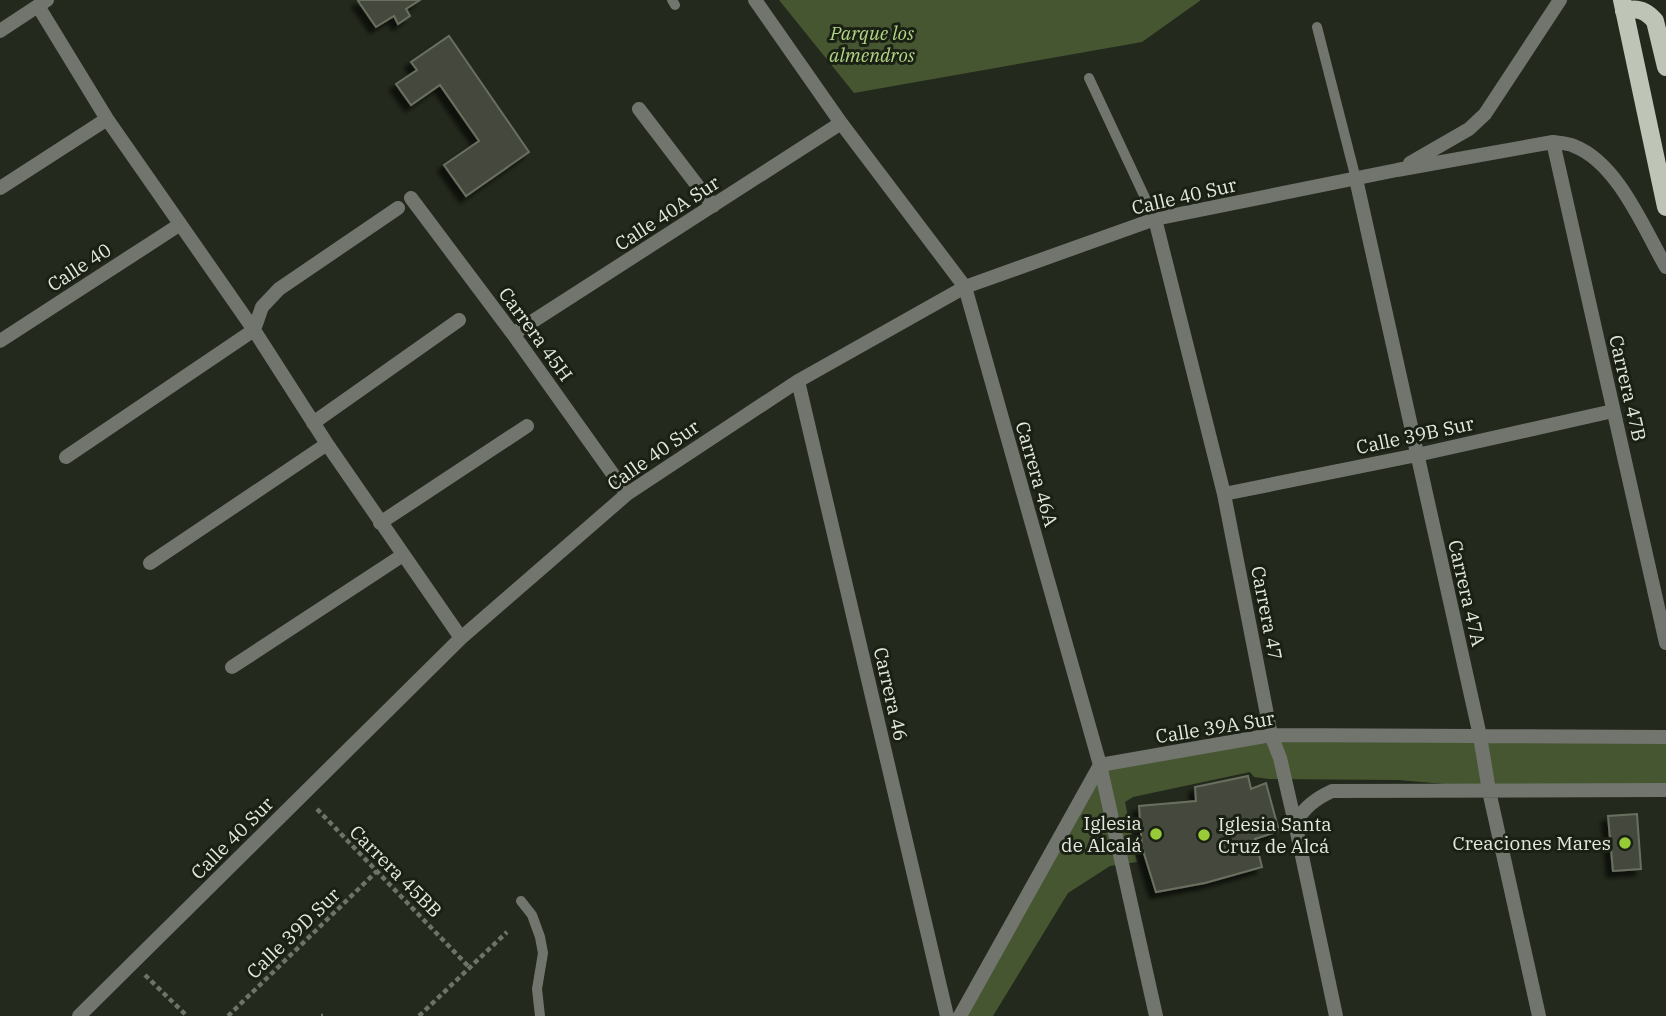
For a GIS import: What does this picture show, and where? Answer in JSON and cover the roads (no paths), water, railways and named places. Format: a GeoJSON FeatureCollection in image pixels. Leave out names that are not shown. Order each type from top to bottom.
{"type":"FeatureCollection","features":[{"type":"Feature","properties":{"kind":"main road"},"geometry":{"type":"LineString","coordinates":[[1666,67],[1655,21],[1639,9],[1623,6],[1666,206]]}},
{"type":"Feature","properties":{"kind":"street","name":"Carrera 46A"},"geometry":{"type":"LineString","coordinates":[[755,0],[841,122],[965,287],[1100,765],[1156,1016]]}},
{"type":"Feature","properties":{"kind":"street","name":"Calle 40 Sur"},"geometry":{"type":"LineString","coordinates":[[1396,170],[1442,146],[1469,129],[1485,114],[1560,0]]}},
{"type":"Feature","properties":{"kind":"street"},"geometry":{"type":"LineString","coordinates":[[0,31],[43,3],[107,119],[254,331],[380,523],[461,638]]}},
{"type":"Feature","properties":{"kind":"street"},"geometry":{"type":"LineString","coordinates":[[639,109],[713,206]]}},
{"type":"Feature","properties":{"kind":"street"},"geometry":{"type":"LineString","coordinates":[[0,188],[107,119]]}},
{"type":"Feature","properties":{"kind":"street","name":"Calle 40A Sur"},"geometry":{"type":"LineString","coordinates":[[513,334],[841,122]]}},
{"type":"Feature","properties":{"kind":"street","name":"Calle 40 Sur"},"geometry":{"type":"LineString","coordinates":[[79,1016],[461,638],[627,494],[798,381],[965,287],[1155,219],[1396,170],[1553,142],[1573,145],[1595,157],[1618,182],[1666,268]]}},
{"type":"Feature","properties":{"kind":"street","name":"Carrera 47B"},"geometry":{"type":"LineString","coordinates":[[1553,142],[1666,643]]}},
{"type":"Feature","properties":{"kind":"street","name":"Carrera 47A"},"geometry":{"type":"LineString","coordinates":[[1356,180],[1480,736],[1489,791],[1539,1016]]}},
{"type":"Feature","properties":{"kind":"street","name":"Carrera 45H"},"geometry":{"type":"LineString","coordinates":[[411,198],[513,334],[627,494]]}},
{"type":"Feature","properties":{"kind":"street"},"geometry":{"type":"LineString","coordinates":[[66,457],[254,331],[262,307],[279,289],[398,208]]}},
{"type":"Feature","properties":{"kind":"street","name":"Carrera 47"},"geometry":{"type":"LineString","coordinates":[[1155,219],[1224,494],[1271,735],[1280,758],[1336,1016]]}},
{"type":"Feature","properties":{"kind":"street","name":"Calle 40"},"geometry":{"type":"LineString","coordinates":[[0,341],[179,225]]}},
{"type":"Feature","properties":{"kind":"street"},"geometry":{"type":"LineString","coordinates":[[313,423],[459,320]]}},
{"type":"Feature","properties":{"kind":"street","name":"Carrera 46"},"geometry":{"type":"LineString","coordinates":[[798,381],[947,1016]]}},
{"type":"Feature","properties":{"kind":"street","name":"Calle 39B Sur"},"geometry":{"type":"LineString","coordinates":[[1224,494],[1613,411]]}},
{"type":"Feature","properties":{"kind":"street"},"geometry":{"type":"LineString","coordinates":[[380,523],[527,426]]}},
{"type":"Feature","properties":{"kind":"street"},"geometry":{"type":"LineString","coordinates":[[150,563],[327,444]]}},
{"type":"Feature","properties":{"kind":"street"},"geometry":{"type":"LineString","coordinates":[[232,667],[403,555]]}},
{"type":"Feature","properties":{"kind":"street","name":"Calle 39A Sur"},"geometry":{"type":"LineString","coordinates":[[1100,765],[1271,735],[1666,737]]}},
{"type":"Feature","properties":{"kind":"street"},"geometry":{"type":"LineString","coordinates":[[960,1016],[1100,765]]}},
{"type":"Feature","properties":{"kind":"street"},"geometry":{"type":"LineString","coordinates":[[1295,823],[1316,798],[1332,791],[1666,790]]}},
{"type":"Feature","properties":{"kind":"lane"},"geometry":{"type":"LineString","coordinates":[[1317,27],[1356,180]]}},
{"type":"Feature","properties":{"kind":"lane"},"geometry":{"type":"LineString","coordinates":[[1089,78],[1155,219]]}},
{"type":"Feature","properties":{"kind":"lane"},"geometry":{"type":"LineString","coordinates":[[521,901],[532,915],[543,953],[537,989],[540,1016]]}},
{"type":"Feature","properties":{"kind":"place","name":"Iglesia de Alcalá"},"geometry":{"type":"Point","coordinates":[1156,834]}},
{"type":"Feature","properties":{"kind":"place","name":"Iglesia Santa Cruz de Alcá"},"geometry":{"type":"Point","coordinates":[1204,835]}},
{"type":"Feature","properties":{"kind":"place","name":"Creaciones Mares"},"geometry":{"type":"Point","coordinates":[1625,843]}},
{"type":"Feature","properties":{"kind":"park label","name":"Parque los almendros"},"geometry":{"type":"Point","coordinates":[872,44]}}]}
